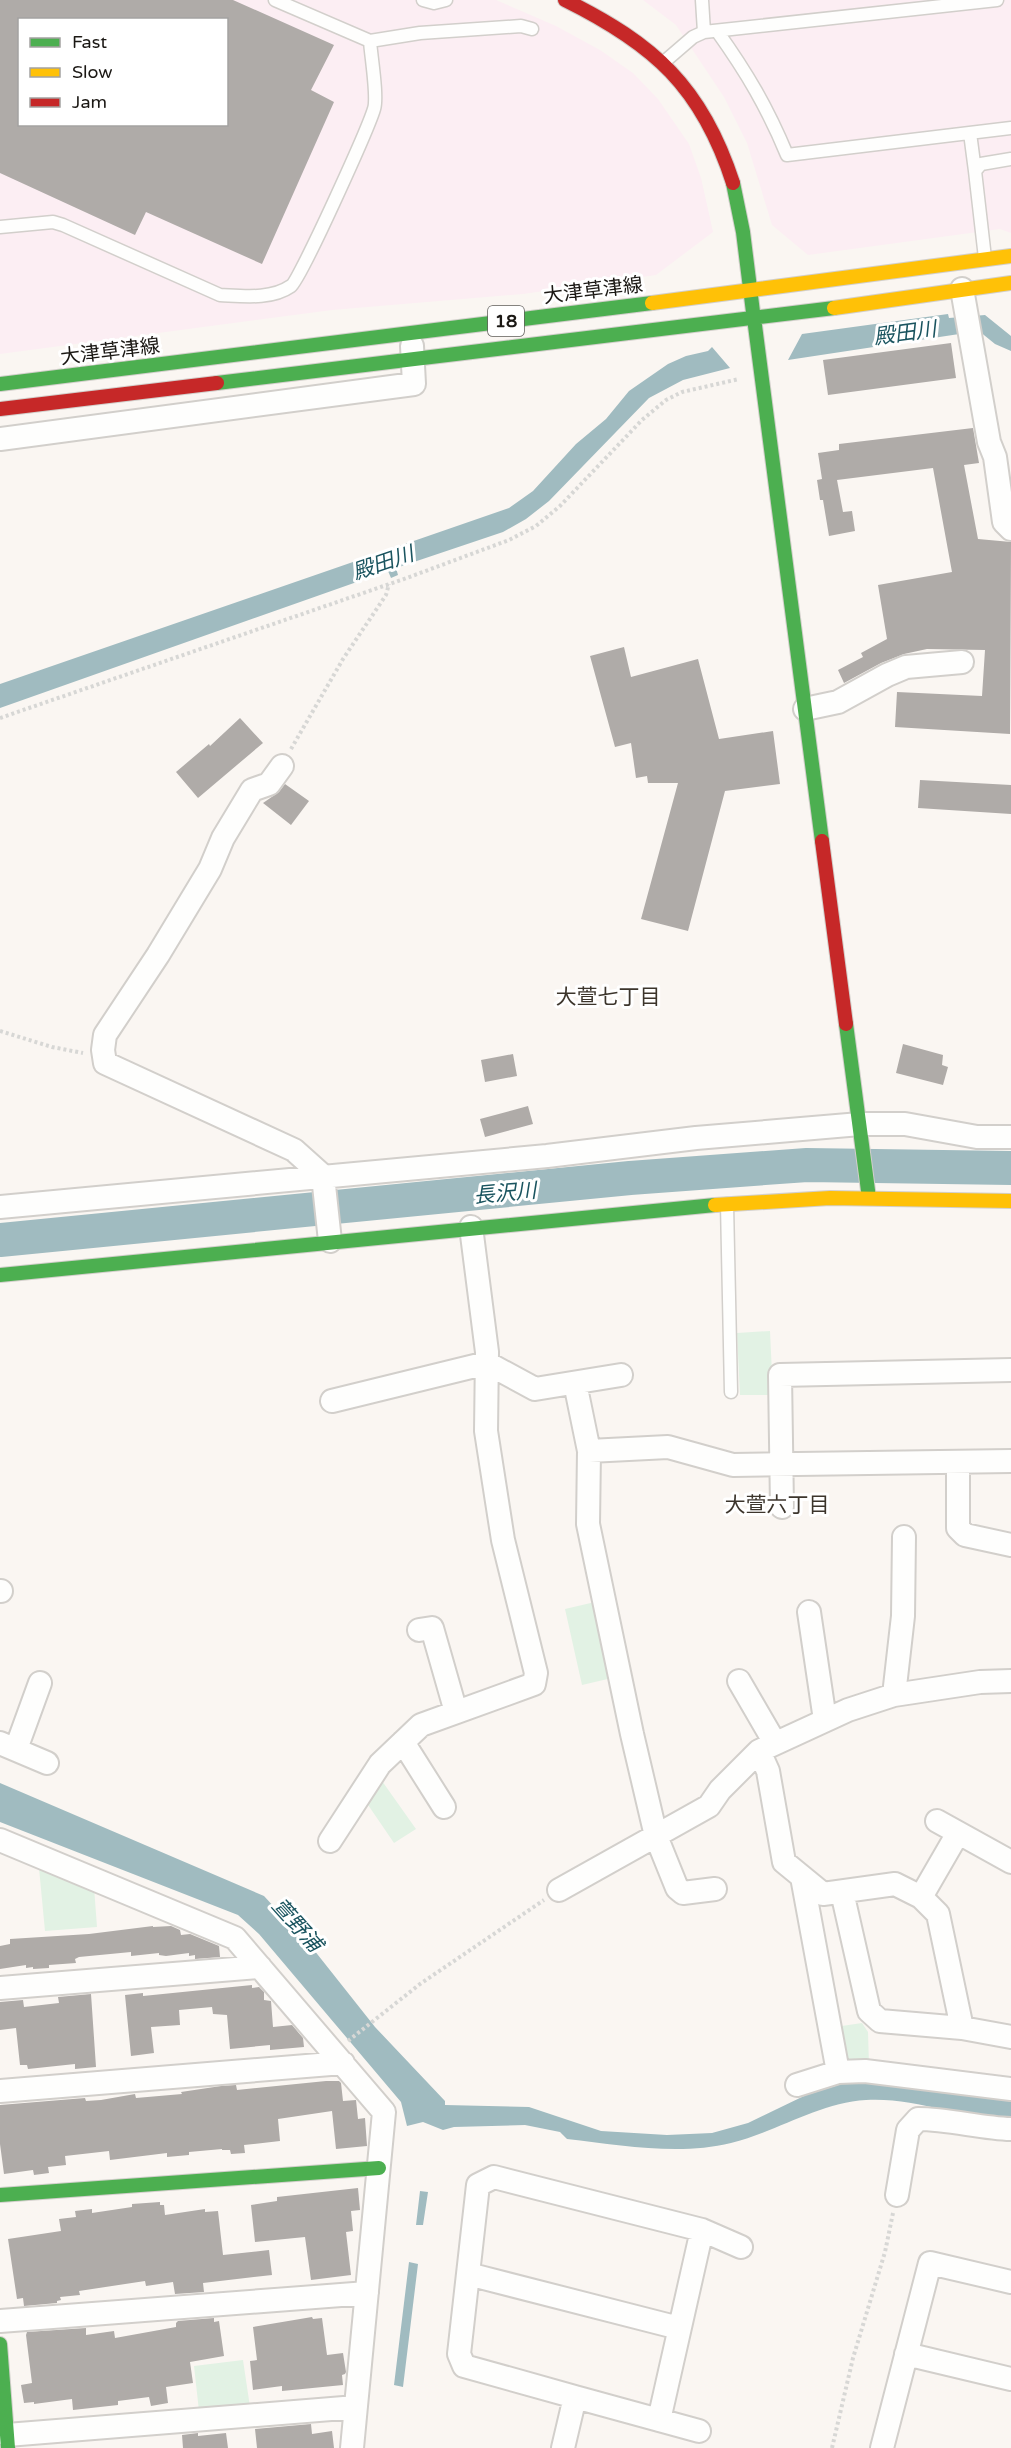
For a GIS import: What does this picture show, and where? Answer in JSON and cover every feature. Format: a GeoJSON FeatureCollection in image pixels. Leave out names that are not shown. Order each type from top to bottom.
{"type":"FeatureCollection","features":[{"type":"Feature","properties":{"kind":"main road"},"geometry":{"type":"LineString","coordinates":[[565,0],[600,16],[636,39],[679,78],[705,114],[720,144],[734,186],[754,318],[869,1192]]}},
{"type":"Feature","properties":{"kind":"main road","name":"大津草津線"},"geometry":{"type":"LineString","coordinates":[[0,384],[750,291],[1011,256]]}},
{"type":"Feature","properties":{"kind":"main road","name":"18"},"geometry":{"type":"LineString","coordinates":[[0,409],[754,318],[964,300],[1011,283]]}},
{"type":"Feature","properties":{"kind":"main road"},"geometry":{"type":"LineString","coordinates":[[0,1275],[330,1236],[471,1227],[869,1192],[1011,1201]]}},
{"type":"Feature","properties":{"kind":"main road"},"geometry":{"type":"LineString","coordinates":[[0,2195],[379,2168]]}},
{"type":"Feature","properties":{"kind":"main road"},"geometry":{"type":"LineString","coordinates":[[0,2344],[8,2442]]}},
{"type":"Feature","properties":{"kind":"street"},"geometry":{"type":"LineString","coordinates":[[964,300],[1004,522],[1011,529]]}},
{"type":"Feature","properties":{"kind":"street"},"geometry":{"type":"LineString","coordinates":[[0,439],[414,384],[411,332]]}},
{"type":"Feature","properties":{"kind":"street"},"geometry":{"type":"LineString","coordinates":[[805,709],[838,702],[906,667],[962,662]]}},
{"type":"Feature","properties":{"kind":"street"},"geometry":{"type":"LineString","coordinates":[[282,766],[269,784],[252,790],[223,838],[210,869],[105,1035],[103,1050],[105,1063],[294,1150],[323,1179],[330,1236]]}},
{"type":"Feature","properties":{"kind":"street"},"geometry":{"type":"LineString","coordinates":[[0,1207],[323,1179],[696,1138],[861,1129],[905,1124],[978,1137],[1011,1137]]}},
{"type":"Feature","properties":{"kind":"street"},"geometry":{"type":"LineString","coordinates":[[330,1841],[380,1764],[421,1725],[534,1684],[536,1673],[503,1540],[486,1431],[487,1364],[471,1227]]}},
{"type":"Feature","properties":{"kind":"street"},"geometry":{"type":"LineString","coordinates":[[332,1401],[487,1364],[535,1389],[621,1375]]}},
{"type":"Feature","properties":{"kind":"street"},"geometry":{"type":"LineString","coordinates":[[782,1507],[780,1375],[1011,1370]]}},
{"type":"Feature","properties":{"kind":"street"},"geometry":{"type":"LineString","coordinates":[[575,1383],[589,1451],[588,1524],[656,1836],[677,1887],[683,1893],[715,1889]]}},
{"type":"Feature","properties":{"kind":"street"},"geometry":{"type":"LineString","coordinates":[[589,1451],[668,1447],[733,1465],[1011,1461]]}},
{"type":"Feature","properties":{"kind":"street"},"geometry":{"type":"LineString","coordinates":[[957,1462],[958,1528],[965,1535],[1011,1545]]}},
{"type":"Feature","properties":{"kind":"street"},"geometry":{"type":"LineString","coordinates":[[894,1695],[903,1616],[904,1537]]}},
{"type":"Feature","properties":{"kind":"street"},"geometry":{"type":"LineString","coordinates":[[809,1612],[825,1720]]}},
{"type":"Feature","properties":{"kind":"street"},"geometry":{"type":"LineString","coordinates":[[419,1630],[432,1628],[456,1712]]}},
{"type":"Feature","properties":{"kind":"street"},"geometry":{"type":"LineString","coordinates":[[739,1681],[767,1747],[768,1771],[784,1862],[823,1894],[895,1884],[921,1897],[938,1914],[962,2028]]}},
{"type":"Feature","properties":{"kind":"street"},"geometry":{"type":"LineString","coordinates":[[558,1890],[709,1806],[720,1790],[767,1747],[825,1720],[894,1695],[980,1682],[1011,1682]]}},
{"type":"Feature","properties":{"kind":"street"},"geometry":{"type":"LineString","coordinates":[[40,1683],[8,1746],[47,1763]]}},
{"type":"Feature","properties":{"kind":"street"},"geometry":{"type":"LineString","coordinates":[[403,1742],[444,1807]]}},
{"type":"Feature","properties":{"kind":"street"},"geometry":{"type":"LineString","coordinates":[[937,1821],[1011,1862]]}},
{"type":"Feature","properties":{"kind":"street"},"geometry":{"type":"LineString","coordinates":[[921,1897],[958,1833]]}},
{"type":"Feature","properties":{"kind":"street"},"geometry":{"type":"LineString","coordinates":[[0,1840],[235,1938],[343,2054],[384,2112],[352,2448]]}},
{"type":"Feature","properties":{"kind":"street"},"geometry":{"type":"LineString","coordinates":[[802,1877],[838,2072]]}},
{"type":"Feature","properties":{"kind":"street"},"geometry":{"type":"LineString","coordinates":[[842,1892],[869,2011],[880,2021],[962,2028],[1011,2037]]}},
{"type":"Feature","properties":{"kind":"street"},"geometry":{"type":"LineString","coordinates":[[0,1988],[260,1967]]}},
{"type":"Feature","properties":{"kind":"street"},"geometry":{"type":"LineString","coordinates":[[0,2091],[343,2054]]}},
{"type":"Feature","properties":{"kind":"street"},"geometry":{"type":"LineString","coordinates":[[797,2085],[838,2072],[865,2071],[1011,2089]]}},
{"type":"Feature","properties":{"kind":"street"},"geometry":{"type":"LineString","coordinates":[[897,2195],[908,2130],[918,2119],[936,2119],[965,2125],[1011,2129]]}},
{"type":"Feature","properties":{"kind":"street"},"geometry":{"type":"LineString","coordinates":[[699,2431],[464,2366],[459,2354],[478,2185],[494,2177],[702,2230],[741,2247]]}},
{"type":"Feature","properties":{"kind":"street"},"geometry":{"type":"LineString","coordinates":[[659,2420],[702,2230]]}},
{"type":"Feature","properties":{"kind":"street"},"geometry":{"type":"LineString","coordinates":[[882,2448],[930,2263],[1011,2282]]}},
{"type":"Feature","properties":{"kind":"street"},"geometry":{"type":"LineString","coordinates":[[468,2274],[679,2328]]}},
{"type":"Feature","properties":{"kind":"street"},"geometry":{"type":"LineString","coordinates":[[0,2321],[367,2293]]}},
{"type":"Feature","properties":{"kind":"street"},"geometry":{"type":"LineString","coordinates":[[906,2354],[1011,2379]]}},
{"type":"Feature","properties":{"kind":"street"},"geometry":{"type":"LineString","coordinates":[[563,2448],[575,2397]]}},
{"type":"Feature","properties":{"kind":"street"},"geometry":{"type":"LineString","coordinates":[[8,2442],[356,2407]]}},
{"type":"Feature","properties":{"kind":"lane"},"geometry":{"type":"LineString","coordinates":[[423,0],[434,3],[446,0]]}},
{"type":"Feature","properties":{"kind":"lane"},"geometry":{"type":"LineString","coordinates":[[702,0],[704,32]]}},
{"type":"Feature","properties":{"kind":"lane"},"geometry":{"type":"LineString","coordinates":[[663,62],[693,37],[704,32],[997,0]]}},
{"type":"Feature","properties":{"kind":"lane"},"geometry":{"type":"LineString","coordinates":[[282,1],[370,41],[420,33],[521,26],[532,29]]}},
{"type":"Feature","properties":{"kind":"lane"},"geometry":{"type":"LineString","coordinates":[[717,31],[751,79],[772,119],[787,155],[1011,128]]}},
{"type":"Feature","properties":{"kind":"lane"},"geometry":{"type":"LineString","coordinates":[[0,227],[52,222],[219,295],[247,297],[276,294],[293,285],[375,107],[370,41]]}},
{"type":"Feature","properties":{"kind":"lane"},"geometry":{"type":"LineString","coordinates":[[970,133],[985,259]]}},
{"type":"Feature","properties":{"kind":"lane"},"geometry":{"type":"LineString","coordinates":[[975,171],[981,164],[1011,159]]}},
{"type":"Feature","properties":{"kind":"lane"},"geometry":{"type":"LineString","coordinates":[[295,334],[384,336]]}},
{"type":"Feature","properties":{"kind":"lane"},"geometry":{"type":"LineString","coordinates":[[727,1204],[732,1392]]}},
{"type":"Feature","properties":{"kind":"path"},"geometry":{"type":"LineString","coordinates":[[0,718],[509,540],[536,526],[560,506],[642,420],[666,400],[682,392],[760,375]]}},
{"type":"Feature","properties":{"kind":"path"},"geometry":{"type":"LineString","coordinates":[[282,766],[344,659],[386,595],[390,583]]}},
{"type":"Feature","properties":{"kind":"path"},"geometry":{"type":"LineString","coordinates":[[0,1031],[52,1047],[81,1052],[105,1063]]}},
{"type":"Feature","properties":{"kind":"path"},"geometry":{"type":"LineString","coordinates":[[343,2054],[372,2020],[558,1890]]}},
{"type":"Feature","properties":{"kind":"path"},"geometry":{"type":"LineString","coordinates":[[832,2448],[853,2358],[885,2252],[897,2195]]}},
{"type":"Feature","properties":{"kind":"shaded area"},"geometry":{"type":"Polygon","coordinates":[[[0,0],[496,0],[556,26],[600,50],[633,73],[658,99],[689,144],[701,178],[713,232],[656,275],[523,294],[332,310],[0,354],[0,0]]]}},
{"type":"Feature","properties":{"kind":"shaded area"},"geometry":{"type":"Polygon","coordinates":[[[643,0],[1011,0],[1011,233],[1000,229],[808,255],[772,225],[747,143],[724,97],[676,25],[643,0]]]}},
{"type":"Feature","properties":{"kind":"green space"},"geometry":{"type":"Polygon","coordinates":[[[770,1331],[773,1395],[740,1395],[737,1333],[770,1331]]]}},
{"type":"Feature","properties":{"kind":"green space"},"geometry":{"type":"Polygon","coordinates":[[[595,1602],[612,1678],[582,1685],[565,1609],[595,1602]]]}},
{"type":"Feature","properties":{"kind":"green space"},"geometry":{"type":"Polygon","coordinates":[[[382,1781],[416,1829],[394,1843],[364,1799],[382,1781]]]}},
{"type":"Feature","properties":{"kind":"green space"},"geometry":{"type":"Polygon","coordinates":[[[39,1868],[94,1887],[97,1927],[45,1931],[39,1868]]]}},
{"type":"Feature","properties":{"kind":"green space"},"geometry":{"type":"Polygon","coordinates":[[[862,2023],[868,2032],[869,2065],[846,2068],[835,2027],[862,2023]]]}},
{"type":"Feature","properties":{"kind":"green space"},"geometry":{"type":"Polygon","coordinates":[[[243,2360],[250,2407],[199,2411],[194,2366],[243,2360]]]}},
{"type":"Feature","properties":{"kind":"water","name":"殿田川"},"geometry":{"type":"Polygon","coordinates":[[[948,314],[949,318],[985,315],[1011,336],[1011,351],[995,344],[979,331],[788,360],[802,334],[948,314]]]}},
{"type":"Feature","properties":{"kind":"water","name":"殿田川"},"geometry":{"type":"Polygon","coordinates":[[[712,347],[730,368],[683,380],[649,398],[549,501],[526,519],[503,532],[396,568],[398,575],[391,578],[388,571],[0,708],[0,684],[509,508],[533,491],[576,444],[606,419],[629,391],[668,364],[686,356],[708,351],[712,347]]]}},
{"type":"Feature","properties":{"kind":"water"},"geometry":{"type":"Polygon","coordinates":[[[0,1783],[264,1896],[314,1950],[375,2027],[445,2101],[445,2105],[529,2107],[601,2131],[667,2135],[712,2133],[748,2123],[806,2095],[845,2083],[872,2081],[1011,2098],[1011,2120],[975,2116],[903,2102],[866,2100],[831,2106],[731,2143],[691,2149],[628,2146],[567,2139],[560,2132],[525,2125],[454,2127],[443,2130],[423,2122],[407,2126],[401,2102],[259,1934],[238,1915],[0,1822],[0,1783]]]}},
{"type":"Feature","properties":{"kind":"water"},"geometry":{"type":"Polygon","coordinates":[[[420,2191],[428,2192],[423,2225],[416,2225],[420,2191]]]}},
{"type":"Feature","properties":{"kind":"water"},"geometry":{"type":"Polygon","coordinates":[[[409,2262],[418,2264],[403,2387],[394,2385],[409,2262]]]}},
{"type":"Feature","properties":{"kind":"building"},"geometry":{"type":"Polygon","coordinates":[[[0,0],[233,0],[334,45],[311,90],[334,102],[262,264],[146,212],[135,235],[0,173],[0,0]]]}},
{"type":"Feature","properties":{"kind":"building"},"geometry":{"type":"Polygon","coordinates":[[[951,343],[956,378],[828,395],[823,360],[951,343]]]}},
{"type":"Feature","properties":{"kind":"building"},"geometry":{"type":"Polygon","coordinates":[[[973,428],[979,463],[964,465],[978,539],[1011,542],[1010,734],[895,727],[897,692],[982,696],[985,650],[927,649],[904,654],[881,663],[844,683],[838,670],[863,657],[861,653],[887,639],[878,585],[952,572],[933,468],[837,480],[843,512],[852,511],[855,531],[829,536],[817,480],[822,479],[818,453],[839,450],[839,444],[973,428]]]}},
{"type":"Feature","properties":{"kind":"building"},"geometry":{"type":"Polygon","coordinates":[[[624,647],[631,677],[698,659],[719,739],[773,731],[780,784],[725,791],[688,931],[641,919],[678,783],[648,783],[647,776],[636,778],[631,743],[615,747],[590,656],[624,647]]]}},
{"type":"Feature","properties":{"kind":"building"},"geometry":{"type":"Polygon","coordinates":[[[240,718],[263,743],[198,798],[176,772],[209,744],[210,746],[240,718]]]}},
{"type":"Feature","properties":{"kind":"building"},"geometry":{"type":"Polygon","coordinates":[[[920,780],[1011,785],[1011,814],[918,808],[920,780]]]}},
{"type":"Feature","properties":{"kind":"building"},"geometry":{"type":"Polygon","coordinates":[[[285,784],[309,801],[291,825],[263,803],[279,792],[285,784]]]}},
{"type":"Feature","properties":{"kind":"building"},"geometry":{"type":"Polygon","coordinates":[[[903,1044],[943,1055],[942,1065],[948,1067],[943,1085],[896,1073],[903,1044]]]}},
{"type":"Feature","properties":{"kind":"building"},"geometry":{"type":"Polygon","coordinates":[[[513,1054],[517,1076],[485,1082],[481,1060],[513,1054]]]}},
{"type":"Feature","properties":{"kind":"building"},"geometry":{"type":"Polygon","coordinates":[[[528,1106],[533,1124],[485,1137],[480,1119],[528,1106]]]}},
{"type":"Feature","properties":{"kind":"building"},"geometry":{"type":"Polygon","coordinates":[[[171,1926],[180,1930],[181,1935],[190,1934],[219,1946],[220,1957],[195,1959],[195,1955],[189,1956],[189,1953],[166,1956],[159,1955],[159,1953],[131,1956],[131,1952],[79,1957],[75,1959],[76,1963],[49,1965],[49,1968],[33,1969],[33,1967],[26,1968],[26,1965],[0,1969],[0,1946],[10,1944],[10,1939],[89,1934],[171,1926]]]}},
{"type":"Feature","properties":{"kind":"building"},"geometry":{"type":"Polygon","coordinates":[[[252,1985],[252,1988],[259,1987],[264,1992],[264,2000],[271,2001],[273,2027],[292,2025],[303,2038],[304,2047],[270,2050],[270,2045],[230,2049],[227,2015],[213,2014],[212,2007],[179,2010],[180,2025],[151,2027],[154,2053],[131,2056],[125,1995],[143,1993],[143,1996],[252,1985]]]}},
{"type":"Feature","properties":{"kind":"building"},"geometry":{"type":"Polygon","coordinates":[[[91,1994],[96,2067],[75,2069],[75,2064],[28,2069],[27,2065],[20,2065],[16,2028],[0,2030],[0,2002],[23,2000],[24,2007],[59,2003],[58,1997],[91,1994]]]}},
{"type":"Feature","properties":{"kind":"building"},"geometry":{"type":"Polygon","coordinates":[[[326,2081],[341,2083],[343,2101],[356,2100],[358,2119],[365,2118],[367,2146],[336,2149],[332,2111],[278,2119],[280,2141],[244,2145],[245,2153],[231,2154],[230,2150],[222,2149],[189,2152],[189,2155],[167,2157],[167,2153],[110,2160],[109,2151],[65,2156],[66,2165],[48,2167],[49,2173],[34,2175],[33,2170],[4,2174],[0,2144],[0,2105],[85,2098],[86,2101],[101,2100],[135,2094],[136,2098],[182,2094],[181,2092],[221,2086],[236,2085],[237,2090],[326,2081]]]}},
{"type":"Feature","properties":{"kind":"building"},"geometry":{"type":"Polygon","coordinates":[[[358,2188],[360,2210],[351,2211],[353,2231],[346,2232],[351,2275],[311,2280],[305,2237],[255,2242],[251,2205],[277,2201],[277,2197],[358,2188]]]}},
{"type":"Feature","properties":{"kind":"building"},"geometry":{"type":"Polygon","coordinates":[[[160,2202],[160,2205],[164,2205],[165,2215],[205,2209],[205,2212],[218,2211],[223,2255],[269,2250],[272,2275],[203,2283],[204,2292],[175,2294],[173,2282],[146,2286],[145,2281],[79,2291],[80,2295],[60,2297],[61,2300],[57,2303],[24,2306],[23,2298],[17,2299],[8,2239],[61,2231],[59,2219],[76,2217],[75,2211],[92,2209],[92,2213],[132,2207],[132,2204],[160,2202]]]}},
{"type":"Feature","properties":{"kind":"building"},"geometry":{"type":"Polygon","coordinates":[[[312,2317],[313,2319],[322,2318],[327,2355],[343,2353],[346,2372],[342,2375],[343,2385],[282,2391],[282,2386],[253,2390],[250,2361],[257,2360],[253,2327],[312,2317]]]}},
{"type":"Feature","properties":{"kind":"building"},"geometry":{"type":"Polygon","coordinates":[[[214,2318],[214,2322],[219,2321],[224,2356],[190,2362],[193,2383],[166,2387],[168,2403],[151,2406],[149,2397],[118,2401],[118,2405],[73,2410],[72,2399],[34,2404],[34,2402],[24,2403],[21,2385],[32,2383],[27,2332],[86,2328],[86,2335],[114,2331],[115,2338],[176,2327],[178,2321],[214,2318]]]}},
{"type":"Feature","properties":{"kind":"building"},"geometry":{"type":"Polygon","coordinates":[[[311,2424],[312,2434],[332,2431],[334,2448],[257,2448],[255,2429],[311,2424]]]}},
{"type":"Feature","properties":{"kind":"building"},"geometry":{"type":"Polygon","coordinates":[[[198,2433],[198,2436],[226,2433],[228,2448],[183,2448],[182,2435],[198,2433]]]}},
{"type":"Feature","properties":{"kind":"waterway","name":"長沢川"},"geometry":{"type":"LineString","coordinates":[[0,1240],[630,1178],[807,1165],[1011,1168]]}},
{"type":"Feature","properties":{"kind":"traffic: fast"},"geometry":{"type":"LineString","coordinates":[[733,183],[743,232],[753,312]]}},
{"type":"Feature","properties":{"kind":"traffic: fast"},"geometry":{"type":"LineString","coordinates":[[0,384],[652,303]]}},
{"type":"Feature","properties":{"kind":"traffic: fast"},"geometry":{"type":"LineString","coordinates":[[217,383],[834,308]]}},
{"type":"Feature","properties":{"kind":"traffic: fast"},"geometry":{"type":"LineString","coordinates":[[754,318],[822,841]]}},
{"type":"Feature","properties":{"kind":"traffic: fast"},"geometry":{"type":"LineString","coordinates":[[846,1024],[869,1198]]}},
{"type":"Feature","properties":{"kind":"traffic: fast"},"geometry":{"type":"LineString","coordinates":[[0,1275],[715,1205]]}},
{"type":"Feature","properties":{"kind":"traffic: fast"},"geometry":{"type":"LineString","coordinates":[[0,2195],[379,2168]]}},
{"type":"Feature","properties":{"kind":"traffic: fast"},"geometry":{"type":"LineString","coordinates":[[0,2344],[8,2448]]}},
{"type":"Feature","properties":{"kind":"traffic: slow"},"geometry":{"type":"LineString","coordinates":[[652,303],[1011,256]]}},
{"type":"Feature","properties":{"kind":"traffic: slow"},"geometry":{"type":"LineString","coordinates":[[834,308],[1011,283]]}},
{"type":"Feature","properties":{"kind":"traffic: slow"},"geometry":{"type":"LineString","coordinates":[[715,1205],[830,1198],[1011,1201]]}},
{"type":"Feature","properties":{"kind":"traffic: jam"},"geometry":{"type":"LineString","coordinates":[[565,0],[624,34],[671,72],[690,95],[706,120],[721,149],[733,183]]}},
{"type":"Feature","properties":{"kind":"traffic: jam"},"geometry":{"type":"LineString","coordinates":[[0,409],[217,383]]}},
{"type":"Feature","properties":{"kind":"traffic: jam"},"geometry":{"type":"LineString","coordinates":[[822,841],[846,1024]]}},
{"type":"Feature","properties":{"kind":"district","name":"大萱七丁目"},"geometry":{"type":"Point","coordinates":[608,997]}},
{"type":"Feature","properties":{"kind":"district","name":"大萱六丁目"},"geometry":{"type":"Point","coordinates":[777,1505]}},
{"type":"Feature","properties":{"kind":"water label","name":"萱野浦"},"geometry":{"type":"Point","coordinates":[297,1925]}}]}
